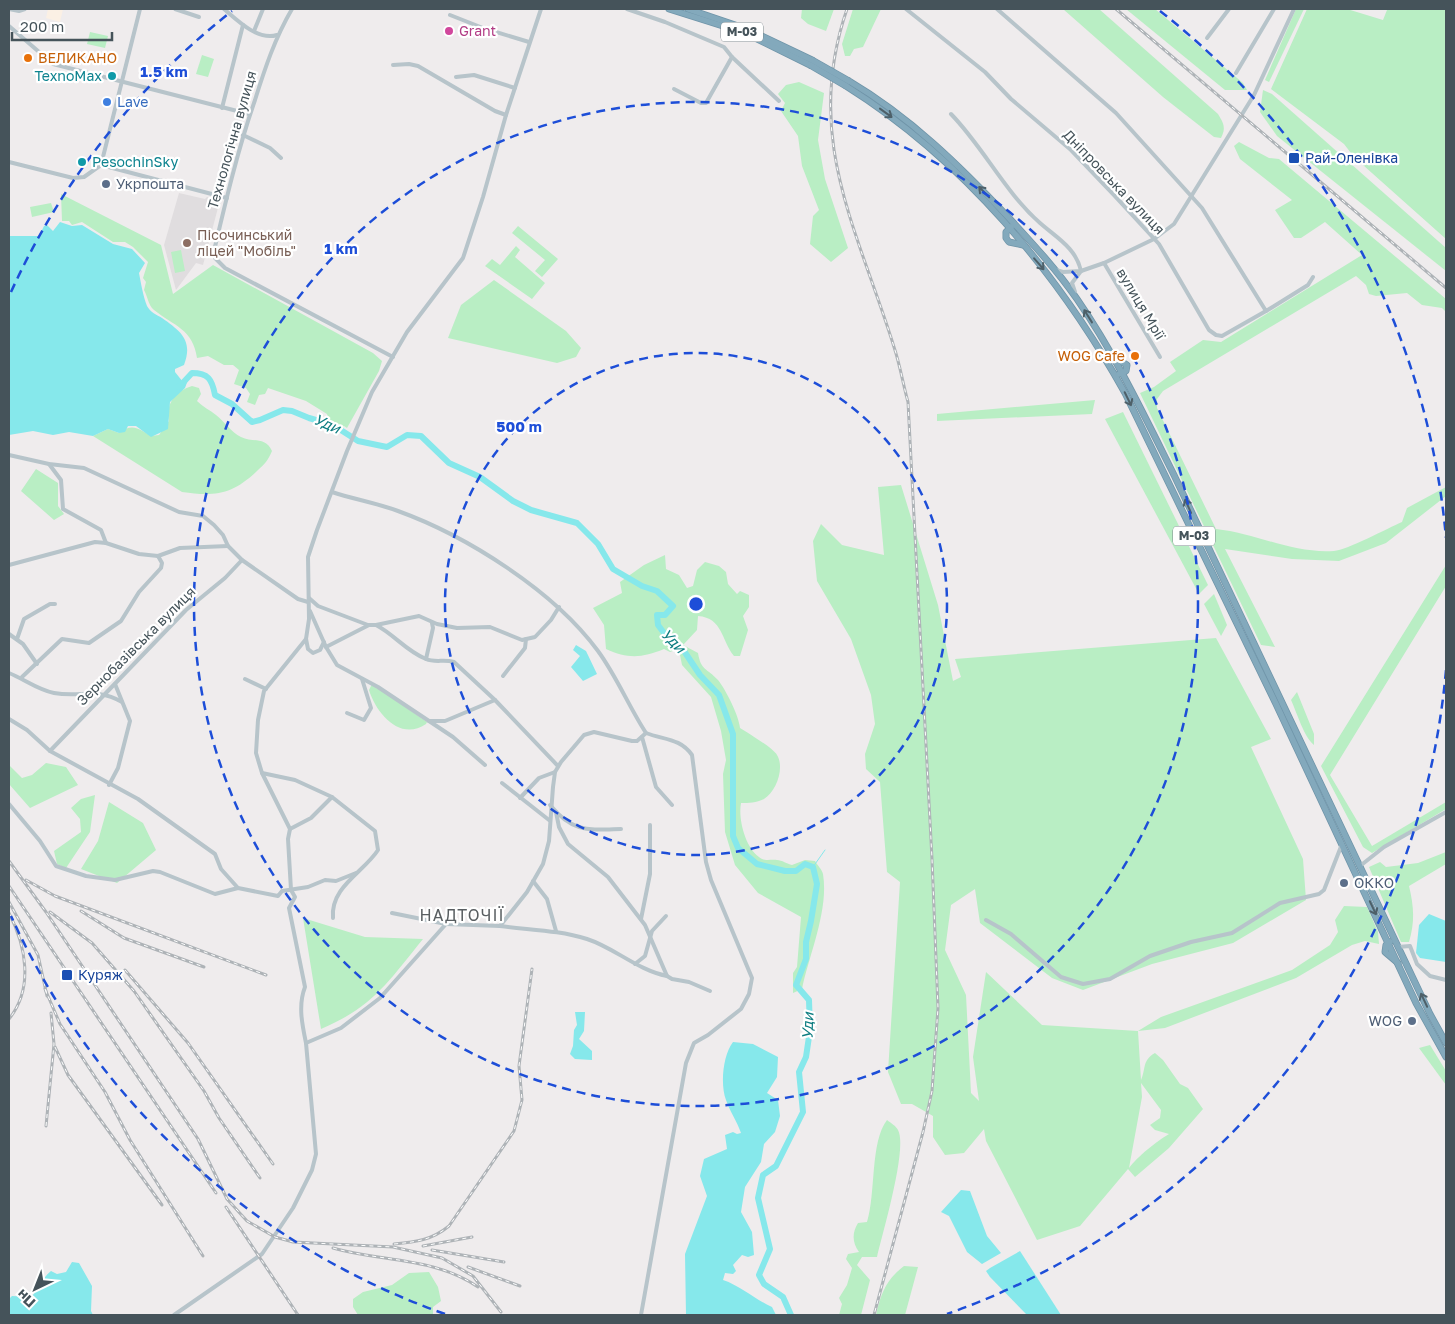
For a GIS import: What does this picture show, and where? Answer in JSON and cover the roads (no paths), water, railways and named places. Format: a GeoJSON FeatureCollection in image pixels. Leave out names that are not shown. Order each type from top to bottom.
{"type":"FeatureCollection","features":[{"type":"Feature","properties":{"kind":"highway","name":"М-03"},"geometry":{"type":"LineString","coordinates":[[670,9],[745,33],[811,63]]}},
{"type":"Feature","properties":{"kind":"highway","name":"М-03"},"geometry":{"type":"LineString","coordinates":[[688,9],[747,29],[890,107],[922,133],[962,170],[1056,270],[1077,299],[1135,396],[1446,1043]]}},
{"type":"Feature","properties":{"kind":"highway","name":"М-03"},"geometry":{"type":"LineString","coordinates":[[847,83],[925,144],[1008,228],[1069,301],[1113,371],[1342,844],[1427,1025],[1446,1057]]}},
{"type":"Feature","properties":{"kind":"highway"},"geometry":{"type":"LineString","coordinates":[[1008,228],[1016,226]]}},
{"type":"Feature","properties":{"kind":"highway"},"geometry":{"type":"LineString","coordinates":[[1110,354],[1127,365],[1126,371],[1122,375],[1113,371]]}},
{"type":"Feature","properties":{"kind":"highway"},"geometry":{"type":"LineString","coordinates":[[1388,942],[1398,946]]}},
{"type":"Feature","properties":{"kind":"street"},"geometry":{"type":"LineString","coordinates":[[9,9],[19,11],[25,9]]}},
{"type":"Feature","properties":{"kind":"street"},"geometry":{"type":"LineString","coordinates":[[9,162],[73,178],[84,177],[101,166],[140,9]]}},
{"type":"Feature","properties":{"kind":"street"},"geometry":{"type":"LineString","coordinates":[[175,9],[199,17]]}},
{"type":"Feature","properties":{"kind":"street"},"geometry":{"type":"LineString","coordinates":[[224,9],[243,25],[262,36],[277,35]]}},
{"type":"Feature","properties":{"kind":"street"},"geometry":{"type":"LineString","coordinates":[[254,31],[263,9]]}},
{"type":"Feature","properties":{"kind":"street","name":"Технологічна вулиця"},"geometry":{"type":"LineString","coordinates":[[292,9],[277,35],[243,135],[214,251],[219,264],[393,357]]}},
{"type":"Feature","properties":{"kind":"street"},"geometry":{"type":"LineString","coordinates":[[324,642],[320,650],[313,653],[308,649],[306,639],[309,609],[308,557],[358,422],[407,332],[449,279],[463,258],[484,197],[506,115],[541,9]]}},
{"type":"Feature","properties":{"kind":"street"},"geometry":{"type":"LineString","coordinates":[[627,9],[724,47],[732,57],[779,101]]}},
{"type":"Feature","properties":{"kind":"street","name":"Дніпровська вулиця"},"geometry":{"type":"LineString","coordinates":[[906,9],[985,72],[1011,99],[1070,150],[1160,244],[1209,330],[1216,335],[1222,336],[1266,311]]}},
{"type":"Feature","properties":{"kind":"street"},"geometry":{"type":"LineString","coordinates":[[998,9],[1116,113],[1192,197],[1219,233],[1266,311],[1308,285],[1313,277]]}},
{"type":"Feature","properties":{"kind":"street"},"geometry":{"type":"LineString","coordinates":[[1207,38],[1229,9]]}},
{"type":"Feature","properties":{"kind":"street"},"geometry":{"type":"LineString","coordinates":[[1236,73],[1274,9]]}},
{"type":"Feature","properties":{"kind":"street"},"geometry":{"type":"LineString","coordinates":[[1056,270],[1081,271],[1104,263],[1154,239],[1174,224],[1254,95],[1294,9]]}},
{"type":"Feature","properties":{"kind":"street"},"geometry":{"type":"LineString","coordinates":[[450,15],[483,28],[529,42]]}},
{"type":"Feature","properties":{"kind":"street"},"geometry":{"type":"LineString","coordinates":[[222,108],[243,25]]}},
{"type":"Feature","properties":{"kind":"street"},"geometry":{"type":"LineString","coordinates":[[9,26],[53,64],[250,114]]}},
{"type":"Feature","properties":{"kind":"street"},"geometry":{"type":"LineString","coordinates":[[674,88],[704,104],[706,103],[732,57]]}},
{"type":"Feature","properties":{"kind":"street"},"geometry":{"type":"LineString","coordinates":[[393,65],[409,64],[418,66],[506,115]]}},
{"type":"Feature","properties":{"kind":"street"},"geometry":{"type":"LineString","coordinates":[[456,77],[474,75],[515,88]]}},
{"type":"Feature","properties":{"kind":"street"},"geometry":{"type":"LineString","coordinates":[[951,114],[977,145],[998,177],[1038,221],[1071,248],[1079,260],[1081,271],[1072,283],[1077,299]]}},
{"type":"Feature","properties":{"kind":"street"},"geometry":{"type":"LineString","coordinates":[[243,135],[270,148],[281,158]]}},
{"type":"Feature","properties":{"kind":"street"},"geometry":{"type":"LineString","coordinates":[[101,166],[227,198]]}},
{"type":"Feature","properties":{"kind":"street","name":"вулиця Мрії"},"geometry":{"type":"LineString","coordinates":[[1104,263],[1160,357]]}},
{"type":"Feature","properties":{"kind":"street"},"geometry":{"type":"LineString","coordinates":[[9,455],[48,464],[84,468],[179,512],[203,516],[223,534],[228,546],[242,560],[298,599],[309,600],[318,606],[369,625],[419,616],[432,622],[465,629],[490,627],[522,640],[535,637],[551,620],[559,607]]}},
{"type":"Feature","properties":{"kind":"street"},"geometry":{"type":"LineString","coordinates":[[48,464],[60,478]]}},
{"type":"Feature","properties":{"kind":"street"},"geometry":{"type":"LineString","coordinates":[[63,465],[60,478],[64,510],[101,530],[106,543]]}},
{"type":"Feature","properties":{"kind":"street"},"geometry":{"type":"LineString","coordinates":[[332,492],[397,511],[470,545],[559,607],[598,650],[646,734],[684,745],[692,755],[706,862],[752,978],[749,994],[741,1009],[708,1035],[694,1043],[686,1063],[641,1315]]}},
{"type":"Feature","properties":{"kind":"street"},"geometry":{"type":"LineString","coordinates":[[9,565],[91,543],[106,543],[139,554],[158,556],[180,548],[228,546]]}},
{"type":"Feature","properties":{"kind":"street"},"geometry":{"type":"LineString","coordinates":[[22,677],[62,638],[90,643],[121,621],[139,592],[161,568],[162,563],[158,556]]}},
{"type":"Feature","properties":{"kind":"street","name":"Зернобазівська вулиця"},"geometry":{"type":"LineString","coordinates":[[50,751],[186,610],[225,578],[242,560]]}},
{"type":"Feature","properties":{"kind":"street"},"geometry":{"type":"LineString","coordinates":[[17,639],[24,619],[50,604],[55,604]]}},
{"type":"Feature","properties":{"kind":"street"},"geometry":{"type":"LineString","coordinates":[[309,609],[326,647],[337,665],[378,687],[457,741],[485,765]]}},
{"type":"Feature","properties":{"kind":"street"},"geometry":{"type":"LineString","coordinates":[[426,659],[433,628],[432,622]]}},
{"type":"Feature","properties":{"kind":"street"},"geometry":{"type":"LineString","coordinates":[[326,647],[369,625]]}},
{"type":"Feature","properties":{"kind":"street"},"geometry":{"type":"LineString","coordinates":[[376,625],[388,632],[409,651],[426,659],[454,662],[495,700],[558,766]]}},
{"type":"Feature","properties":{"kind":"street"},"geometry":{"type":"LineString","coordinates":[[9,634],[17,639],[36,664]]}},
{"type":"Feature","properties":{"kind":"street"},"geometry":{"type":"LineString","coordinates":[[174,1315],[262,1254],[276,1237],[312,1170],[316,1154],[306,1043],[301,1016],[302,995],[305,987],[289,908],[295,897],[291,890],[288,839],[290,828],[262,773],[256,753],[258,720],[266,689],[306,639]]}},
{"type":"Feature","properties":{"kind":"street"},"geometry":{"type":"LineString","coordinates":[[503,676],[525,648],[526,639]]}},
{"type":"Feature","properties":{"kind":"street"},"geometry":{"type":"LineString","coordinates":[[9,673],[22,677],[30,684],[57,694],[107,694],[122,702]]}},
{"type":"Feature","properties":{"kind":"street"},"geometry":{"type":"LineString","coordinates":[[245,679],[266,689]]}},
{"type":"Feature","properties":{"kind":"street"},"geometry":{"type":"LineString","coordinates":[[347,713],[364,720],[371,708],[362,679]]}},
{"type":"Feature","properties":{"kind":"street"},"geometry":{"type":"LineString","coordinates":[[109,785],[118,768],[130,721],[116,684]]}},
{"type":"Feature","properties":{"kind":"street"},"geometry":{"type":"LineString","coordinates":[[426,721],[445,722],[495,700]]}},
{"type":"Feature","properties":{"kind":"street"},"geometry":{"type":"LineString","coordinates":[[9,719],[27,730],[50,751],[109,785],[138,799],[215,854],[222,869],[238,888]]}},
{"type":"Feature","properties":{"kind":"street"},"geometry":{"type":"LineString","coordinates":[[500,926],[543,864],[549,841],[550,805],[555,772],[558,766],[584,734],[594,732],[632,741],[646,734]]}},
{"type":"Feature","properties":{"kind":"street"},"geometry":{"type":"LineString","coordinates":[[642,737],[656,787],[672,805]]}},
{"type":"Feature","properties":{"kind":"street"},"geometry":{"type":"LineString","coordinates":[[520,798],[539,778],[555,772]]}},
{"type":"Feature","properties":{"kind":"street"},"geometry":{"type":"LineString","coordinates":[[9,804],[40,841],[56,866],[86,876],[115,880],[153,871],[215,894],[238,888],[278,896],[282,891],[325,880],[336,881],[356,873],[369,863],[378,850],[375,832],[332,797],[295,780],[262,773]]}},
{"type":"Feature","properties":{"kind":"street"},"geometry":{"type":"LineString","coordinates":[[502,783],[549,820]]}},
{"type":"Feature","properties":{"kind":"street"},"geometry":{"type":"LineString","coordinates":[[290,828],[311,818],[332,797]]}},
{"type":"Feature","properties":{"kind":"street"},"geometry":{"type":"LineString","coordinates":[[550,805],[572,826],[580,829],[621,829]]}},
{"type":"Feature","properties":{"kind":"street"},"geometry":{"type":"LineString","coordinates":[[556,812],[559,827],[568,844],[608,877],[641,919],[667,976],[672,980],[689,982],[710,991]]}},
{"type":"Feature","properties":{"kind":"street"},"geometry":{"type":"LineString","coordinates":[[1360,866],[1384,848],[1446,812]]}},
{"type":"Feature","properties":{"kind":"street"},"geometry":{"type":"LineString","coordinates":[[641,919],[650,874],[650,825]]}},
{"type":"Feature","properties":{"kind":"street"},"geometry":{"type":"LineString","coordinates":[[986,920],[1011,934],[1061,977],[1083,984],[1110,979],[1150,956],[1200,940],[1232,933],[1280,903],[1319,894],[1324,890],[1342,844]]}},
{"type":"Feature","properties":{"kind":"street"},"geometry":{"type":"LineString","coordinates":[[333,918],[334,904],[356,873]]}},
{"type":"Feature","properties":{"kind":"street"},"geometry":{"type":"LineString","coordinates":[[533,881],[546,899],[556,931]]}},
{"type":"Feature","properties":{"kind":"street"},"geometry":{"type":"LineString","coordinates":[[392,913],[446,924],[556,931],[588,939],[650,973],[667,976]]}},
{"type":"Feature","properties":{"kind":"street"},"geometry":{"type":"LineString","coordinates":[[635,964],[644,956],[650,936],[666,916]]}},
{"type":"Feature","properties":{"kind":"street"},"geometry":{"type":"LineString","coordinates":[[306,1043],[341,1028],[380,998],[446,924]]}},
{"type":"Feature","properties":{"kind":"street"},"geometry":{"type":"LineString","coordinates":[[1398,946],[1410,946],[1417,964],[1430,976],[1446,980]]}},
{"type":"Feature","properties":{"kind":"water"},"geometry":{"type":"Polygon","coordinates":[[[60,222],[72,226],[82,225],[113,244],[132,249],[145,263],[139,273],[147,306],[180,333],[184,338],[187,350],[184,365],[175,369],[175,372],[183,382],[189,377],[185,388],[170,402],[168,429],[151,437],[136,426],[128,426],[125,432],[119,433],[108,429],[93,436],[69,432],[53,435],[33,431],[9,435],[9,236],[39,236],[44,226],[47,225],[53,231],[60,222]]]}},
{"type":"Feature","properties":{"kind":"water"},"geometry":{"type":"Polygon","coordinates":[[[576,645],[586,651],[597,674],[583,681],[571,667],[580,656],[573,650],[576,645]]]}},
{"type":"Feature","properties":{"kind":"water"},"geometry":{"type":"Polygon","coordinates":[[[1429,914],[1446,921],[1446,962],[1420,958],[1416,953],[1419,925],[1429,914]]]}},
{"type":"Feature","properties":{"kind":"water"},"geometry":{"type":"Polygon","coordinates":[[[575,1012],[585,1012],[584,1031],[579,1039],[592,1051],[592,1060],[575,1059],[570,1054],[573,1046],[574,1030],[577,1025],[575,1012]]]}},
{"type":"Feature","properties":{"kind":"water"},"geometry":{"type":"Polygon","coordinates":[[[733,1042],[753,1044],[778,1057],[777,1077],[767,1093],[778,1100],[780,1116],[775,1132],[764,1144],[761,1162],[745,1187],[741,1212],[752,1232],[754,1255],[748,1257],[742,1255],[733,1265],[736,1271],[733,1274],[725,1273],[723,1280],[772,1307],[776,1315],[686,1315],[685,1254],[707,1196],[700,1176],[704,1159],[727,1149],[725,1135],[733,1132],[741,1133],[728,1104],[723,1086],[725,1062],[733,1042]]]}},
{"type":"Feature","properties":{"kind":"water"},"geometry":{"type":"Polygon","coordinates":[[[961,1190],[970,1191],[987,1236],[1001,1253],[982,1264],[967,1252],[949,1216],[941,1212],[961,1190]]]}},
{"type":"Feature","properties":{"kind":"water"},"geometry":{"type":"Polygon","coordinates":[[[1020,1251],[1061,1315],[1027,1315],[986,1271],[1020,1251]]]}},
{"type":"Feature","properties":{"kind":"water"},"geometry":{"type":"Polygon","coordinates":[[[72,1262],[79,1263],[92,1286],[91,1311],[93,1315],[9,1315],[9,1299],[12,1296],[31,1297],[51,1271],[57,1274],[66,1272],[72,1262]]]}},
{"type":"Feature","properties":{"kind":"waterway","name":"Уди"},"geometry":{"type":"LineString","coordinates":[[179,387],[192,373],[202,374],[211,381],[215,395],[232,404],[252,422],[283,410],[292,411],[333,425],[358,441],[387,447],[407,435],[421,436],[449,463],[480,477],[513,501],[531,510],[577,523],[598,544],[613,569],[642,586],[657,591],[673,606],[665,615],[657,615],[658,625],[670,641],[682,648],[700,675],[719,695],[733,734],[733,836],[738,848],[757,864],[785,871],[796,871],[805,864],[813,867],[817,884],[806,942],[806,959],[796,985],[809,1000],[810,1030],[806,1057],[799,1072],[803,1112],[776,1166],[763,1175],[758,1198],[770,1249],[759,1275],[764,1284],[783,1297],[791,1315]]}},
{"type":"Feature","properties":{"kind":"waterway"},"geometry":{"type":"LineString","coordinates":[[813,867],[825,850]]}},
{"type":"Feature","properties":{"kind":"railway"},"geometry":{"type":"LineString","coordinates":[[847,9],[835,55],[831,99],[833,141],[840,181],[851,222],[894,347],[908,402],[938,1008],[932,1091],[923,1132],[874,1315]]}},
{"type":"Feature","properties":{"kind":"railway"},"geometry":{"type":"LineString","coordinates":[[1116,9],[1446,288]]}},
{"type":"Feature","properties":{"kind":"railway"},"geometry":{"type":"LineString","coordinates":[[9,861],[46,912],[198,1139],[227,1199],[247,1221],[275,1237],[293,1242],[393,1247],[442,1258],[473,1276],[501,1312]]}},
{"type":"Feature","properties":{"kind":"railway"},"geometry":{"type":"LineString","coordinates":[[26,880],[55,896],[266,975]]}},
{"type":"Feature","properties":{"kind":"railway"},"geometry":{"type":"LineString","coordinates":[[9,886],[216,1193]]}},
{"type":"Feature","properties":{"kind":"railway"},"geometry":{"type":"LineString","coordinates":[[9,902],[38,955],[47,996]]}},
{"type":"Feature","properties":{"kind":"railway"},"geometry":{"type":"LineString","coordinates":[[81,911],[124,938],[204,967]]}},
{"type":"Feature","properties":{"kind":"railway"},"geometry":{"type":"LineString","coordinates":[[50,912],[92,943],[134,991],[204,1091],[219,1118],[260,1178]]}},
{"type":"Feature","properties":{"kind":"railway"},"geometry":{"type":"LineString","coordinates":[[9,913],[20,939],[25,967],[22,994],[17,1007],[9,1019]]}},
{"type":"Feature","properties":{"kind":"railway"},"geometry":{"type":"LineString","coordinates":[[394,1244],[423,1240],[443,1231],[449,1226],[514,1131],[522,1100],[519,1066],[532,969]]}},
{"type":"Feature","properties":{"kind":"railway"},"geometry":{"type":"LineString","coordinates":[[125,970],[188,1043],[273,1164]]}},
{"type":"Feature","properties":{"kind":"railway"},"geometry":{"type":"LineString","coordinates":[[45,989],[60,1024],[105,1092],[130,1140],[203,1256]]}},
{"type":"Feature","properties":{"kind":"railway"},"geometry":{"type":"LineString","coordinates":[[46,1126],[54,1044],[51,1013]]}},
{"type":"Feature","properties":{"kind":"railway"},"geometry":{"type":"LineString","coordinates":[[55,1047],[68,1075],[162,1205]]}},
{"type":"Feature","properties":{"kind":"railway"},"geometry":{"type":"LineString","coordinates":[[226,1207],[298,1315]]}},
{"type":"Feature","properties":{"kind":"railway"},"geometry":{"type":"LineString","coordinates":[[423,1246],[472,1237]]}},
{"type":"Feature","properties":{"kind":"railway"},"geometry":{"type":"LineString","coordinates":[[333,1248],[426,1265],[461,1277],[478,1287]]}},
{"type":"Feature","properties":{"kind":"railway"},"geometry":{"type":"LineString","coordinates":[[432,1250],[504,1262]]}},
{"type":"Feature","properties":{"kind":"railway"},"geometry":{"type":"LineString","coordinates":[[468,1267],[520,1286]]}},
{"type":"Feature","properties":{"kind":"place","name":"Grant"},"geometry":{"type":"Point","coordinates":[449,31]}},
{"type":"Feature","properties":{"kind":"place","name":"ВЕЛИКАНО"},"geometry":{"type":"Point","coordinates":[28,58]}},
{"type":"Feature","properties":{"kind":"place","name":"TexnoMax"},"geometry":{"type":"Point","coordinates":[112,76]}},
{"type":"Feature","properties":{"kind":"place","name":"Lave"},"geometry":{"type":"Point","coordinates":[107,102]}},
{"type":"Feature","properties":{"kind":"place","name":"Рай-Оленівка"},"geometry":{"type":"Point","coordinates":[1294,158]}},
{"type":"Feature","properties":{"kind":"place","name":"PesochinSky"},"geometry":{"type":"Point","coordinates":[82,162]}},
{"type":"Feature","properties":{"kind":"place","name":"Укрпошта"},"geometry":{"type":"Point","coordinates":[106,184]}},
{"type":"Feature","properties":{"kind":"place","name":"Пісочинський ліцей \"Мобіль\""},"geometry":{"type":"Point","coordinates":[187,243]}},
{"type":"Feature","properties":{"kind":"place","name":"WOG Cafe"},"geometry":{"type":"Point","coordinates":[1135,356]}},
{"type":"Feature","properties":{"kind":"place","name":"ОККО"},"geometry":{"type":"Point","coordinates":[1344,883]}},
{"type":"Feature","properties":{"kind":"place","name":"Куряж"},"geometry":{"type":"Point","coordinates":[67,975]}},
{"type":"Feature","properties":{"kind":"place","name":"WOG"},"geometry":{"type":"Point","coordinates":[1412,1021]}},
{"type":"Feature","properties":{"kind":"district","name":"НАДТОЧІЇ"},"geometry":{"type":"Point","coordinates":[462,915]}}]}
